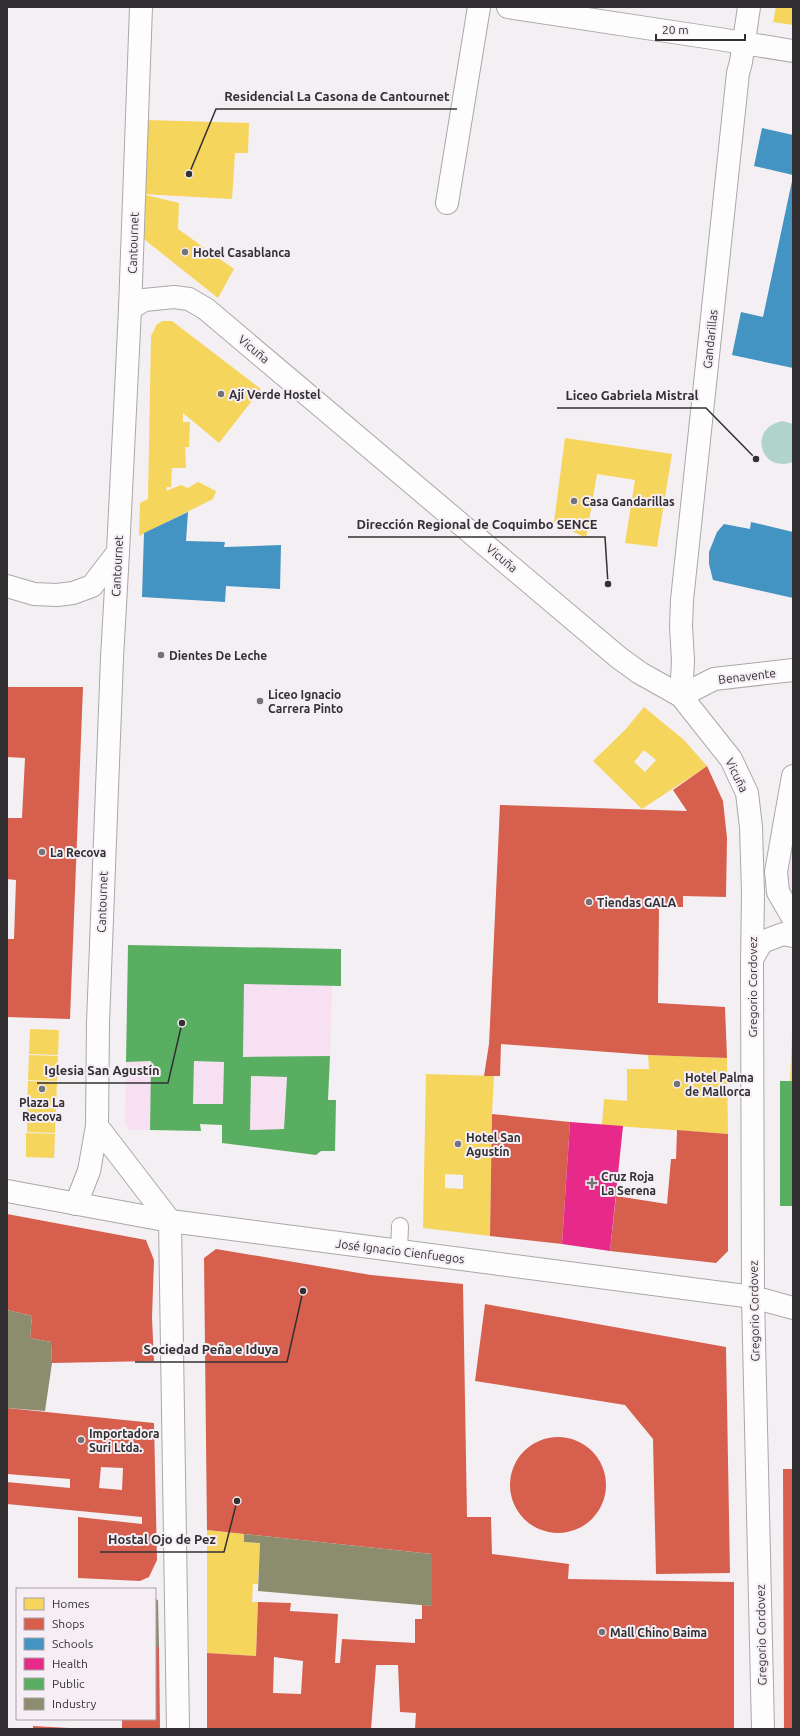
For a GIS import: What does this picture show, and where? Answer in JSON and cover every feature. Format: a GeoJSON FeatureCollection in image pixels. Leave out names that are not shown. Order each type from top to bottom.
{"type":"FeatureCollection","features":[{"type":"Feature","properties":{"kind":"street","name":"Cantournet"},"geometry":{"type":"LineString","coordinates":[[76,1204],[89,1171],[97,1126],[98,1023],[111,678],[130,309],[141,7]]}},
{"type":"Feature","properties":{"kind":"street"},"geometry":{"type":"LineString","coordinates":[[448,203],[480,7]]}},
{"type":"Feature","properties":{"kind":"street"},"geometry":{"type":"LineString","coordinates":[[508,7],[793,52]]}},
{"type":"Feature","properties":{"kind":"street","name":"Gandarillas"},"geometry":{"type":"LineString","coordinates":[[681,696],[683,661],[680,626],[682,600],[737,81],[749,7]]}},
{"type":"Feature","properties":{"kind":"street","name":"Vicuña"},"geometry":{"type":"LineString","coordinates":[[130,309],[144,300],[174,297],[190,299],[206,309],[618,657],[640,673],[681,696],[731,759],[747,793],[751,827],[753,893]]}},
{"type":"Feature","properties":{"kind":"street"},"geometry":{"type":"LineString","coordinates":[[7,586],[34,594],[57,595],[72,593],[92,586],[118,552]]}},
{"type":"Feature","properties":{"kind":"street","name":"Benavente"},"geometry":{"type":"LineString","coordinates":[[681,696],[714,679],[793,670]]}},
{"type":"Feature","properties":{"kind":"street"},"geometry":{"type":"LineString","coordinates":[[793,776],[776,872],[778,892],[793,918]]}},
{"type":"Feature","properties":{"kind":"street","name":"Gregorio Cordovez"},"geometry":{"type":"LineString","coordinates":[[753,893],[753,1297],[762,1729]]}},
{"type":"Feature","properties":{"kind":"street"},"geometry":{"type":"LineString","coordinates":[[752,959],[762,942],[782,934],[793,936]]}},
{"type":"Feature","properties":{"kind":"street"},"geometry":{"type":"LineString","coordinates":[[97,1126],[170,1221],[178,1729]]}},
{"type":"Feature","properties":{"kind":"street","name":"José Ignacio Cienfuegos"},"geometry":{"type":"LineString","coordinates":[[7,1191],[170,1221],[753,1297],[793,1308]]}},
{"type":"Feature","properties":{"kind":"lane"},"geometry":{"type":"LineString","coordinates":[[400,1226],[400,1250]]}},
{"type":"Feature","properties":{"kind":"shaded area"},"geometry":{"type":"Polygon","coordinates":[[[783,421],[793,424],[793,462],[782,464],[772,462],[766,456],[762,448],[762,440],[765,432],[772,425],[783,421]]]}},
{"type":"Feature","properties":{"kind":"shaded area"},"geometry":{"type":"Polygon","coordinates":[[[793,828],[793,899],[782,872],[793,828]]]}},
{"type":"Feature","properties":{"kind":"shaded area"},"geometry":{"type":"Polygon","coordinates":[[[244,984],[332,986],[330,1056],[243,1057],[244,984]]]}},
{"type":"Feature","properties":{"kind":"shaded area"},"geometry":{"type":"Polygon","coordinates":[[[151,1061],[150,1130],[130,1130],[125,1124],[126,1062],[151,1061]]]}},
{"type":"Feature","properties":{"kind":"shaded area"},"geometry":{"type":"Polygon","coordinates":[[[194,1061],[224,1062],[223,1104],[193,1104],[194,1061]]]}},
{"type":"Feature","properties":{"kind":"shaded area"},"geometry":{"type":"Polygon","coordinates":[[[251,1076],[287,1077],[284,1129],[250,1130],[251,1076]]]}},
{"type":"Feature","properties":{"kind":"building: Homes"},"geometry":{"type":"Polygon","coordinates":[[[776,7],[793,7],[793,25],[773,22],[776,7]]]}},
{"type":"Feature","properties":{"kind":"building: Homes"},"geometry":{"type":"Polygon","coordinates":[[[146,120],[249,123],[248,153],[235,153],[232,199],[142,194],[146,120]]]}},
{"type":"Feature","properties":{"kind":"building: Homes","name":"Hotel Casablanca"},"geometry":{"type":"Polygon","coordinates":[[[142,194],[179,203],[178,229],[234,269],[218,298],[140,236],[142,194]]]}},
{"type":"Feature","properties":{"kind":"building: Homes"},"geometry":{"type":"Polygon","coordinates":[[[163,321],[172,321],[261,389],[219,443],[183,413],[183,422],[190,422],[189,447],[185,447],[186,468],[172,468],[171,487],[167,487],[166,491],[181,485],[188,488],[198,482],[216,491],[213,499],[139,536],[140,503],[148,499],[151,336],[157,324],[163,321]]]}},
{"type":"Feature","properties":{"kind":"building: Homes","name":"Casa Gandarillas"},"geometry":{"type":"Polygon","coordinates":[[[565,438],[672,454],[657,547],[625,543],[635,480],[597,474],[586,538],[554,522],[565,438]]]}},
{"type":"Feature","properties":{"kind":"building: Homes"},"geometry":{"type":"Polygon","coordinates":[[[644,707],[684,740],[707,766],[642,809],[593,761],[625,730],[644,707]],[[644,750],[634,762],[645,772],[656,760],[644,750]]]}},
{"type":"Feature","properties":{"kind":"building: Homes"},"geometry":{"type":"Polygon","coordinates":[[[30,1029],[59,1030],[58,1055],[29,1054],[30,1029]]]}},
{"type":"Feature","properties":{"kind":"building: Homes"},"geometry":{"type":"Polygon","coordinates":[[[792,1033],[793,1081],[790,1081],[792,1033]]]}},
{"type":"Feature","properties":{"kind":"building: Homes"},"geometry":{"type":"Polygon","coordinates":[[[29,1055],[58,1056],[57,1081],[28,1080],[29,1055]]]}},
{"type":"Feature","properties":{"kind":"building: Homes","name":"Hotel Palma de Mallorca"},"geometry":{"type":"Polygon","coordinates":[[[648,1055],[727,1058],[728,1134],[602,1125],[604,1099],[627,1101],[627,1069],[649,1069],[648,1055]]]}},
{"type":"Feature","properties":{"kind":"building: Homes","name":"Hotel San Agustín"},"geometry":{"type":"Polygon","coordinates":[[[426,1074],[494,1076],[490,1236],[423,1228],[426,1074]],[[445,1174],[445,1188],[463,1189],[463,1175],[445,1174]]]}},
{"type":"Feature","properties":{"kind":"building: Homes"},"geometry":{"type":"Polygon","coordinates":[[[28,1081],[57,1082],[56,1106],[27,1106],[28,1081]]]}},
{"type":"Feature","properties":{"kind":"building: Homes"},"geometry":{"type":"Polygon","coordinates":[[[27,1107],[56,1108],[55,1133],[27,1132],[27,1107]]]}},
{"type":"Feature","properties":{"kind":"building: Homes"},"geometry":{"type":"Polygon","coordinates":[[[26,1133],[55,1134],[54,1158],[26,1157],[26,1133]]]}},
{"type":"Feature","properties":{"kind":"building: Homes"},"geometry":{"type":"Polygon","coordinates":[[[207,1530],[244,1534],[244,1542],[260,1543],[258,1584],[253,1584],[252,1602],[258,1602],[256,1656],[207,1653],[207,1530]]]}},
{"type":"Feature","properties":{"kind":"building: Shops","name":"La Recova"},"geometry":{"type":"Polygon","coordinates":[[[7,687],[83,687],[70,1019],[7,1017],[7,939],[14,939],[16,880],[7,879],[7,818],[22,818],[25,758],[7,757],[7,687]]]}},
{"type":"Feature","properties":{"kind":"building: Shops","name":"Tiendas GALA"},"geometry":{"type":"Polygon","coordinates":[[[707,766],[723,801],[727,838],[726,897],[683,896],[683,907],[659,907],[658,1003],[725,1007],[727,1058],[648,1055],[501,1044],[500,1076],[484,1076],[489,1044],[500,805],[687,811],[673,790],[707,766]]]}},
{"type":"Feature","properties":{"kind":"building: Shops"},"geometry":{"type":"Polygon","coordinates":[[[492,1114],[570,1122],[562,1244],[490,1236],[492,1114]]]}},
{"type":"Feature","properties":{"kind":"building: Shops"},"geometry":{"type":"Polygon","coordinates":[[[677,1130],[728,1134],[728,1251],[716,1263],[610,1251],[616,1196],[667,1204],[671,1159],[676,1159],[677,1130]]]}},
{"type":"Feature","properties":{"kind":"building: Shops"},"geometry":{"type":"Polygon","coordinates":[[[7,1214],[146,1240],[154,1260],[152,1318],[154,1361],[52,1363],[51,1342],[30,1338],[32,1316],[7,1310],[7,1214]]]}},
{"type":"Feature","properties":{"kind":"building: Shops"},"geometry":{"type":"Polygon","coordinates":[[[216,1249],[371,1275],[463,1284],[467,1517],[491,1517],[492,1554],[569,1564],[568,1579],[734,1582],[734,1729],[415,1729],[416,1713],[400,1712],[398,1665],[376,1665],[371,1729],[207,1729],[207,1653],[256,1656],[258,1602],[291,1603],[290,1611],[338,1614],[335,1663],[340,1663],[342,1639],[415,1643],[415,1619],[422,1619],[422,1605],[432,1606],[432,1554],[207,1530],[204,1258],[216,1249]],[[274,1657],[273,1693],[301,1694],[303,1661],[274,1657]]]}},
{"type":"Feature","properties":{"kind":"building: Shops"},"geometry":{"type":"Polygon","coordinates":[[[485,1304],[726,1347],[730,1573],[656,1574],[653,1439],[625,1405],[475,1381],[485,1304]]]}},
{"type":"Feature","properties":{"kind":"building: Shops"},"geometry":{"type":"Polygon","coordinates":[[[7,1408],[154,1423],[157,1560],[149,1577],[140,1581],[78,1578],[78,1517],[142,1524],[142,1517],[7,1504],[7,1482],[70,1488],[70,1479],[7,1474],[7,1408]],[[101,1467],[99,1488],[122,1490],[123,1468],[101,1467]]]}},
{"type":"Feature","properties":{"kind":"building: Shops"},"geometry":{"type":"Polygon","coordinates":[[[558,1437],[576,1441],[592,1451],[602,1467],[606,1485],[602,1503],[592,1519],[576,1529],[558,1533],[540,1529],[524,1519],[514,1503],[510,1485],[514,1467],[524,1451],[540,1441],[558,1437]]]}},
{"type":"Feature","properties":{"kind":"building: Shops"},"geometry":{"type":"Polygon","coordinates":[[[783,1469],[793,1469],[793,1729],[784,1729],[783,1469]]]}},
{"type":"Feature","properties":{"kind":"building: Shops"},"geometry":{"type":"Polygon","coordinates":[[[156,1647],[159,1647],[160,1729],[122,1729],[122,1720],[156,1720],[156,1647]]]}},
{"type":"Feature","properties":{"kind":"building: Shops"},"geometry":{"type":"Polygon","coordinates":[[[33,1726],[69,1728],[69,1729],[33,1729],[33,1726]]]}},
{"type":"Feature","properties":{"kind":"building: Schools"},"geometry":{"type":"Polygon","coordinates":[[[762,128],[793,135],[793,175],[754,166],[762,128]]]}},
{"type":"Feature","properties":{"kind":"building: Schools"},"geometry":{"type":"Polygon","coordinates":[[[792,181],[793,368],[732,355],[741,312],[763,317],[792,181]]]}},
{"type":"Feature","properties":{"kind":"building: Schools"},"geometry":{"type":"Polygon","coordinates":[[[188,512],[186,541],[225,542],[224,547],[281,545],[280,589],[226,586],[225,602],[142,597],[144,533],[188,512]]]}},
{"type":"Feature","properties":{"kind":"building: Schools"},"geometry":{"type":"Polygon","coordinates":[[[751,522],[793,532],[793,598],[713,580],[709,564],[709,552],[717,532],[724,524],[750,529],[751,522]]]}},
{"type":"Feature","properties":{"kind":"building: Health","name":"Cruz Roja La Serena"},"geometry":{"type":"Polygon","coordinates":[[[570,1122],[623,1126],[610,1251],[562,1244],[570,1122]]]}},
{"type":"Feature","properties":{"kind":"building: Public"},"geometry":{"type":"Polygon","coordinates":[[[128,945],[341,949],[341,986],[244,984],[243,1057],[330,1056],[328,1100],[336,1100],[335,1151],[321,1151],[316,1155],[222,1143],[222,1125],[200,1124],[201,1131],[150,1130],[151,1061],[126,1062],[128,945]],[[194,1061],[193,1104],[223,1104],[224,1062],[194,1061]],[[251,1076],[250,1130],[284,1129],[287,1077],[251,1076]]]}},
{"type":"Feature","properties":{"kind":"building: Public"},"geometry":{"type":"Polygon","coordinates":[[[780,1081],[793,1081],[793,1206],[780,1206],[780,1081]]]}},
{"type":"Feature","properties":{"kind":"building: Industry"},"geometry":{"type":"Polygon","coordinates":[[[7,1310],[32,1316],[30,1338],[51,1342],[52,1363],[45,1411],[7,1408],[7,1310]]]}},
{"type":"Feature","properties":{"kind":"building: Industry"},"geometry":{"type":"Polygon","coordinates":[[[244,1534],[432,1554],[432,1606],[258,1591],[260,1543],[244,1542],[244,1534]]]}},
{"type":"Feature","properties":{"kind":"building: Industry"},"geometry":{"type":"Polygon","coordinates":[[[156,1599],[158,1600],[159,1647],[156,1647],[156,1599]]]}},
{"type":"Feature","properties":{"kind":"place","name":"Residencial La Casona de Cantournet"},"geometry":{"type":"Point","coordinates":[189,174]}},
{"type":"Feature","properties":{"kind":"place","name":"Hotel Casablanca"},"geometry":{"type":"Point","coordinates":[185,252]}},
{"type":"Feature","properties":{"kind":"place","name":"Ají Verde Hostel"},"geometry":{"type":"Point","coordinates":[221,394]}},
{"type":"Feature","properties":{"kind":"place","name":"Liceo Gabriela Mistral"},"geometry":{"type":"Point","coordinates":[756,459]}},
{"type":"Feature","properties":{"kind":"place","name":"Casa Gandarillas"},"geometry":{"type":"Point","coordinates":[574,501]}},
{"type":"Feature","properties":{"kind":"place","name":"Dirección Regional de Coquimbo SENCE"},"geometry":{"type":"Point","coordinates":[608,584]}},
{"type":"Feature","properties":{"kind":"place","name":"Dientes De Leche"},"geometry":{"type":"Point","coordinates":[161,655]}},
{"type":"Feature","properties":{"kind":"place","name":"Liceo Ignacio Carrera Pinto"},"geometry":{"type":"Point","coordinates":[260,701]}},
{"type":"Feature","properties":{"kind":"place","name":"La Recova"},"geometry":{"type":"Point","coordinates":[42,852]}},
{"type":"Feature","properties":{"kind":"place","name":"Tiendas GALA"},"geometry":{"type":"Point","coordinates":[589,902]}},
{"type":"Feature","properties":{"kind":"place","name":"Iglesia San Agustín"},"geometry":{"type":"Point","coordinates":[182,1023]}},
{"type":"Feature","properties":{"kind":"place","name":"Hotel Palma de Mallorca"},"geometry":{"type":"Point","coordinates":[677,1084]}},
{"type":"Feature","properties":{"kind":"place","name":"Plaza La Recova"},"geometry":{"type":"Point","coordinates":[42,1089]}},
{"type":"Feature","properties":{"kind":"place","name":"Hotel San Agustín"},"geometry":{"type":"Point","coordinates":[458,1144]}},
{"type":"Feature","properties":{"kind":"place","name":"Cruz Roja La Serena"},"geometry":{"type":"Point","coordinates":[592,1183]}},
{"type":"Feature","properties":{"kind":"place","name":"Sociedad Peña e Iduya"},"geometry":{"type":"Point","coordinates":[303,1291]}},
{"type":"Feature","properties":{"kind":"place","name":"Importadora Suri Ltda."},"geometry":{"type":"Point","coordinates":[81,1440]}},
{"type":"Feature","properties":{"kind":"place","name":"Hostal Ojo de Pez"},"geometry":{"type":"Point","coordinates":[237,1501]}},
{"type":"Feature","properties":{"kind":"place","name":"Mall Chino Baima"},"geometry":{"type":"Point","coordinates":[602,1632]}}]}
